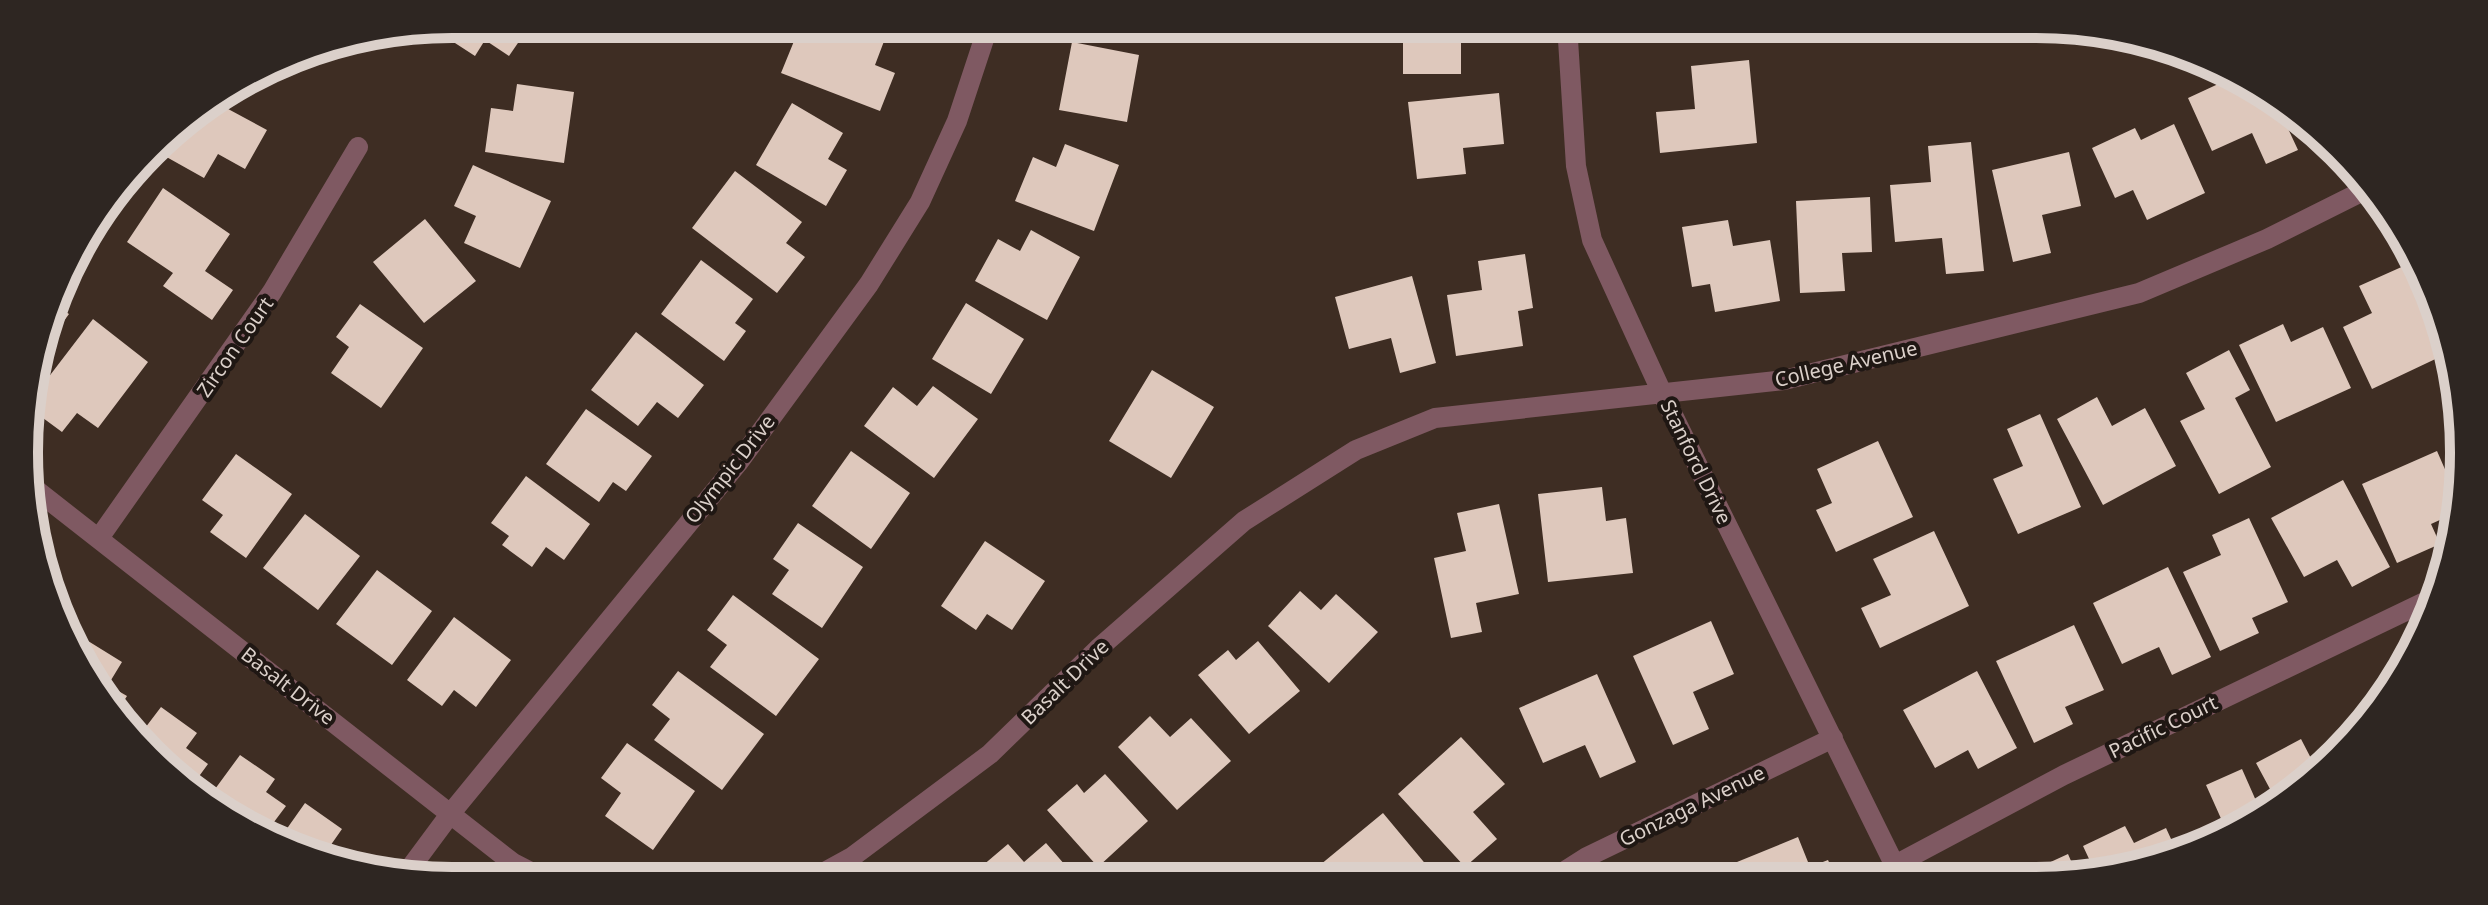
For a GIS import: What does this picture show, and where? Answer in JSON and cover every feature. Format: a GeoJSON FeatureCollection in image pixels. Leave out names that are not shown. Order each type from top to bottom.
{"type":"FeatureCollection","features":[{"type":"Feature","properties":{"kind":"street","name":"Olympic Drive"},"geometry":{"type":"LineString","coordinates":[[413,865],[451,813],[738,463],[869,284],[920,202],[957,121],[984,38]]}},
{"type":"Feature","properties":{"kind":"street","name":"Stanford Drive"},"geometry":{"type":"LineString","coordinates":[[1568,38],[1576,166],[1592,240],[1662,393],[1896,867]]}},
{"type":"Feature","properties":{"kind":"street","name":"Zircon Court"},"geometry":{"type":"LineString","coordinates":[[99,538],[272,292],[358,147]]}},
{"type":"Feature","properties":{"kind":"street","name":"College Avenue"},"geometry":{"type":"LineString","coordinates":[[1314,477],[1356,450],[1435,418],[1784,380],[2139,293],[2267,239],[2359,193]]}},
{"type":"Feature","properties":{"kind":"street","name":"Basalt Drive"},"geometry":{"type":"LineString","coordinates":[[834,867],[852,857],[990,754],[1100,647],[1244,521],[1314,477]]}},
{"type":"Feature","properties":{"kind":"street","name":"Basalt Drive"},"geometry":{"type":"LineString","coordinates":[[40,493],[521,867]]}},
{"type":"Feature","properties":{"kind":"street","name":"Pacific Court"},"geometry":{"type":"LineString","coordinates":[[1907,867],[2064,775],[2421,604]]}},
{"type":"Feature","properties":{"kind":"street","name":"Gonzaga Avenue"},"geometry":{"type":"LineString","coordinates":[[1571,867],[1833,738]]}},
{"type":"Feature","properties":{"kind":"building"},"geometry":{"type":"Polygon","coordinates":[[[448,38],[521,38],[509,56],[485,40],[475,56],[448,38]]]}},
{"type":"Feature","properties":{"kind":"building"},"geometry":{"type":"Polygon","coordinates":[[[795,38],[885,38],[875,65],[895,73],[880,111],[781,73],[795,38]]]}},
{"type":"Feature","properties":{"kind":"building"},"geometry":{"type":"Polygon","coordinates":[[[1403,38],[1461,38],[1461,74],[1403,74],[1403,38]]]}},
{"type":"Feature","properties":{"kind":"building"},"geometry":{"type":"Polygon","coordinates":[[[1072,42],[1139,55],[1127,122],[1059,110],[1072,42]]]}},
{"type":"Feature","properties":{"kind":"building"},"geometry":{"type":"Polygon","coordinates":[[[1749,60],[1757,143],[1660,153],[1656,112],[1695,109],[1691,66],[1749,60]]]}},
{"type":"Feature","properties":{"kind":"building"},"geometry":{"type":"Polygon","coordinates":[[[2222,82],[2285,122],[2298,150],[2266,164],[2252,133],[2212,151],[2188,98],[2222,82]]]}},
{"type":"Feature","properties":{"kind":"building"},"geometry":{"type":"Polygon","coordinates":[[[517,84],[574,92],[564,163],[485,152],[491,108],[513,111],[517,84]]]}},
{"type":"Feature","properties":{"kind":"building"},"geometry":{"type":"Polygon","coordinates":[[[1499,93],[1504,144],[1463,148],[1466,174],[1417,179],[1408,102],[1499,93]]]}},
{"type":"Feature","properties":{"kind":"building"},"geometry":{"type":"Polygon","coordinates":[[[792,103],[843,133],[828,159],[847,170],[826,206],[756,165],[792,103]]]}},
{"type":"Feature","properties":{"kind":"building"},"geometry":{"type":"Polygon","coordinates":[[[224,107],[267,130],[245,169],[218,154],[204,178],[163,155],[224,107]]]}},
{"type":"Feature","properties":{"kind":"building"},"geometry":{"type":"Polygon","coordinates":[[[2174,124],[2205,193],[2147,220],[2133,190],[2115,198],[2092,148],[2135,128],[2141,140],[2174,124]]]}},
{"type":"Feature","properties":{"kind":"building"},"geometry":{"type":"Polygon","coordinates":[[[1971,142],[1984,271],[1946,274],[1942,238],[1895,242],[1890,185],[1931,182],[1928,146],[1971,142]]]}},
{"type":"Feature","properties":{"kind":"building"},"geometry":{"type":"Polygon","coordinates":[[[1065,144],[1119,165],[1094,231],[1015,201],[1033,157],[1056,167],[1065,144]]]}},
{"type":"Feature","properties":{"kind":"building"},"geometry":{"type":"Polygon","coordinates":[[[2069,152],[2081,206],[2042,215],[2051,253],[2013,262],[1992,170],[2069,152]]]}},
{"type":"Feature","properties":{"kind":"building"},"geometry":{"type":"Polygon","coordinates":[[[473,165],[551,201],[520,268],[464,243],[476,216],[454,206],[473,165]]]}},
{"type":"Feature","properties":{"kind":"building"},"geometry":{"type":"Polygon","coordinates":[[[735,171],[802,222],[786,243],[805,257],[777,293],[692,228],[735,171]]]}},
{"type":"Feature","properties":{"kind":"building"},"geometry":{"type":"Polygon","coordinates":[[[163,188],[230,234],[205,271],[233,290],[212,320],[163,286],[173,273],[127,242],[163,188]]]}},
{"type":"Feature","properties":{"kind":"building"},"geometry":{"type":"Polygon","coordinates":[[[1870,197],[1872,252],[1842,253],[1845,291],[1800,293],[1796,201],[1870,197]]]}},
{"type":"Feature","properties":{"kind":"building"},"geometry":{"type":"Polygon","coordinates":[[[425,219],[476,281],[424,323],[373,262],[425,219]]]}},
{"type":"Feature","properties":{"kind":"building"},"geometry":{"type":"Polygon","coordinates":[[[1728,220],[1733,246],[1770,240],[1780,301],[1715,312],[1710,284],[1692,287],[1682,227],[1728,220]]]}},
{"type":"Feature","properties":{"kind":"building"},"geometry":{"type":"Polygon","coordinates":[[[1031,230],[1080,257],[1047,320],[975,281],[998,239],[1020,251],[1031,230]]]}},
{"type":"Feature","properties":{"kind":"building"},"geometry":{"type":"Polygon","coordinates":[[[1525,254],[1533,308],[1518,311],[1523,346],[1456,356],[1447,295],[1482,290],[1478,261],[1525,254]]]}},
{"type":"Feature","properties":{"kind":"building"},"geometry":{"type":"Polygon","coordinates":[[[701,260],[753,299],[735,323],[746,331],[724,361],[661,314],[701,260]]]}},
{"type":"Feature","properties":{"kind":"building"},"geometry":{"type":"Polygon","coordinates":[[[2405,265],[2428,319],[2439,357],[2372,389],[2343,327],[2372,313],[2359,286],[2405,265]]]}},
{"type":"Feature","properties":{"kind":"building"},"geometry":{"type":"Polygon","coordinates":[[[1412,276],[1436,363],[1400,373],[1391,338],[1349,349],[1335,297],[1412,276]]]}},
{"type":"Feature","properties":{"kind":"building"},"geometry":{"type":"Polygon","coordinates":[[[966,303],[1024,339],[991,394],[932,359],[966,303]]]}},
{"type":"Feature","properties":{"kind":"building"},"geometry":{"type":"Polygon","coordinates":[[[360,304],[423,348],[381,408],[331,373],[349,347],[336,337],[360,304]]]}},
{"type":"Feature","properties":{"kind":"building"},"geometry":{"type":"Polygon","coordinates":[[[63,310],[69,314],[56,332],[63,310]]]}},
{"type":"Feature","properties":{"kind":"building"},"geometry":{"type":"Polygon","coordinates":[[[93,319],[148,362],[98,428],[77,413],[62,432],[40,416],[44,383],[93,319]]]}},
{"type":"Feature","properties":{"kind":"building"},"geometry":{"type":"Polygon","coordinates":[[[2283,324],[2291,342],[2323,327],[2351,388],[2276,422],[2239,345],[2283,324]]]}},
{"type":"Feature","properties":{"kind":"building"},"geometry":{"type":"Polygon","coordinates":[[[636,332],[704,385],[678,418],[657,402],[638,426],[591,390],[636,332]]]}},
{"type":"Feature","properties":{"kind":"building"},"geometry":{"type":"Polygon","coordinates":[[[2229,350],[2250,390],[2235,398],[2271,467],[2219,494],[2180,421],[2205,409],[2186,373],[2229,350]]]}},
{"type":"Feature","properties":{"kind":"building"},"geometry":{"type":"Polygon","coordinates":[[[1152,370],[1214,407],[1171,478],[1109,441],[1152,370]]]}},
{"type":"Feature","properties":{"kind":"building"},"geometry":{"type":"Polygon","coordinates":[[[933,386],[978,419],[934,478],[864,426],[893,387],[917,406],[933,386]]]}},
{"type":"Feature","properties":{"kind":"building"},"geometry":{"type":"Polygon","coordinates":[[[2097,397],[2112,426],[2145,408],[2176,466],[2103,505],[2057,419],[2097,397]]]}},
{"type":"Feature","properties":{"kind":"building"},"geometry":{"type":"Polygon","coordinates":[[[586,409],[652,456],[626,491],[613,482],[599,502],[546,464],[586,409]]]}},
{"type":"Feature","properties":{"kind":"building"},"geometry":{"type":"Polygon","coordinates":[[[2040,414],[2081,507],[2018,534],[1993,479],[2023,466],[2007,429],[2040,414]]]}},
{"type":"Feature","properties":{"kind":"building"},"geometry":{"type":"Polygon","coordinates":[[[1878,441],[1913,517],[1836,552],[1816,510],[1832,503],[1817,469],[1878,441]]]}},
{"type":"Feature","properties":{"kind":"building"},"geometry":{"type":"Polygon","coordinates":[[[851,451],[910,493],[871,549],[812,506],[851,451]]]}},
{"type":"Feature","properties":{"kind":"building"},"geometry":{"type":"Polygon","coordinates":[[[2437,451],[2449,479],[2444,518],[2431,524],[2440,544],[2397,563],[2362,484],[2437,451]]]}},
{"type":"Feature","properties":{"kind":"building"},"geometry":{"type":"Polygon","coordinates":[[[236,454],[292,494],[246,558],[210,532],[223,515],[202,500],[236,454]]]}},
{"type":"Feature","properties":{"kind":"building"},"geometry":{"type":"Polygon","coordinates":[[[526,476],[590,524],[564,560],[546,547],[532,567],[502,545],[509,536],[491,523],[526,476]]]}},
{"type":"Feature","properties":{"kind":"building"},"geometry":{"type":"Polygon","coordinates":[[[2343,480],[2390,567],[2352,587],[2337,560],[2304,577],[2271,518],[2343,480]]]}},
{"type":"Feature","properties":{"kind":"building"},"geometry":{"type":"Polygon","coordinates":[[[1602,487],[1606,521],[1626,518],[1633,573],[1548,582],[1538,494],[1602,487]]]}},
{"type":"Feature","properties":{"kind":"building"},"geometry":{"type":"Polygon","coordinates":[[[1499,504],[1519,594],[1476,603],[1482,632],[1451,638],[1434,558],[1466,551],[1457,513],[1499,504]]]}},
{"type":"Feature","properties":{"kind":"building"},"geometry":{"type":"Polygon","coordinates":[[[305,514],[360,556],[318,610],[263,568],[305,514]]]}},
{"type":"Feature","properties":{"kind":"building"},"geometry":{"type":"Polygon","coordinates":[[[2249,518],[2288,602],[2252,618],[2259,633],[2220,651],[2183,572],[2221,555],[2212,535],[2249,518]]]}},
{"type":"Feature","properties":{"kind":"building"},"geometry":{"type":"Polygon","coordinates":[[[798,523],[863,567],[822,628],[772,594],[789,570],[773,559],[798,523]]]}},
{"type":"Feature","properties":{"kind":"building"},"geometry":{"type":"Polygon","coordinates":[[[1934,531],[1969,606],[1880,648],[1861,608],[1891,595],[1873,559],[1934,531]]]}},
{"type":"Feature","properties":{"kind":"building"},"geometry":{"type":"Polygon","coordinates":[[[985,541],[1045,581],[1012,630],[987,614],[976,630],[941,606],[985,541]]]}},
{"type":"Feature","properties":{"kind":"building"},"geometry":{"type":"Polygon","coordinates":[[[2168,567],[2211,657],[2172,675],[2159,647],[2122,664],[2093,603],[2168,567]]]}},
{"type":"Feature","properties":{"kind":"building"},"geometry":{"type":"Polygon","coordinates":[[[377,570],[432,611],[392,665],[336,624],[377,570]]]}},
{"type":"Feature","properties":{"kind":"building"},"geometry":{"type":"Polygon","coordinates":[[[1300,591],[1321,610],[1336,594],[1378,632],[1329,683],[1268,626],[1300,591]]]}},
{"type":"Feature","properties":{"kind":"building"},"geometry":{"type":"Polygon","coordinates":[[[733,595],[819,659],[776,716],[710,667],[727,645],[707,630],[733,595]]]}},
{"type":"Feature","properties":{"kind":"building"},"geometry":{"type":"Polygon","coordinates":[[[454,617],[511,660],[476,707],[454,690],[442,706],[407,680],[454,617]]]}},
{"type":"Feature","properties":{"kind":"building"},"geometry":{"type":"Polygon","coordinates":[[[1711,621],[1734,674],[1693,692],[1709,729],[1673,745],[1633,656],[1711,621]]]}},
{"type":"Feature","properties":{"kind":"building"},"geometry":{"type":"Polygon","coordinates":[[[2074,625],[2104,690],[2065,707],[2073,724],[2034,743],[1996,661],[2074,625]]]}},
{"type":"Feature","properties":{"kind":"building"},"geometry":{"type":"Polygon","coordinates":[[[82,637],[122,662],[109,684],[82,637]]]}},
{"type":"Feature","properties":{"kind":"building"},"geometry":{"type":"Polygon","coordinates":[[[1258,641],[1300,691],[1249,734],[1198,675],[1228,650],[1236,660],[1258,641]]]}},
{"type":"Feature","properties":{"kind":"building"},"geometry":{"type":"Polygon","coordinates":[[[678,671],[764,734],[722,790],[654,740],[670,719],[652,705],[678,671]]]}},
{"type":"Feature","properties":{"kind":"building"},"geometry":{"type":"Polygon","coordinates":[[[1977,671],[2017,748],[1978,769],[1968,750],[1935,768],[1903,710],[1977,671]]]}},
{"type":"Feature","properties":{"kind":"building"},"geometry":{"type":"Polygon","coordinates":[[[1597,674],[1636,762],[1600,778],[1585,745],[1543,763],[1519,708],[1597,674]]]}},
{"type":"Feature","properties":{"kind":"building"},"geometry":{"type":"Polygon","coordinates":[[[111,686],[127,696],[123,703],[111,686]]]}},
{"type":"Feature","properties":{"kind":"building"},"geometry":{"type":"Polygon","coordinates":[[[161,707],[197,733],[186,748],[208,764],[197,779],[144,729],[161,707]]]}},
{"type":"Feature","properties":{"kind":"building"},"geometry":{"type":"Polygon","coordinates":[[[1150,716],[1170,737],[1191,718],[1231,761],[1177,810],[1118,747],[1150,716]]]}},
{"type":"Feature","properties":{"kind":"building"},"geometry":{"type":"Polygon","coordinates":[[[1461,737],[1505,784],[1473,812],[1497,839],[1465,867],[1398,794],[1461,737]]]}},
{"type":"Feature","properties":{"kind":"building"},"geometry":{"type":"Polygon","coordinates":[[[2301,739],[2312,761],[2272,793],[2256,763],[2301,739]]]}},
{"type":"Feature","properties":{"kind":"building"},"geometry":{"type":"Polygon","coordinates":[[[627,743],[695,791],[653,850],[605,816],[621,793],[601,778],[627,743]]]}},
{"type":"Feature","properties":{"kind":"building"},"geometry":{"type":"Polygon","coordinates":[[[240,755],[275,779],[266,792],[286,806],[272,825],[214,791],[240,755]]]}},
{"type":"Feature","properties":{"kind":"building"},"geometry":{"type":"Polygon","coordinates":[[[2242,769],[2257,803],[2223,822],[2206,785],[2242,769]]]}},
{"type":"Feature","properties":{"kind":"building"},"geometry":{"type":"Polygon","coordinates":[[[1105,774],[1148,821],[1098,867],[1047,810],[1077,784],[1084,793],[1105,774]]]}},
{"type":"Feature","properties":{"kind":"building"},"geometry":{"type":"Polygon","coordinates":[[[305,803],[342,829],[329,848],[285,831],[305,803]]]}},
{"type":"Feature","properties":{"kind":"building"},"geometry":{"type":"Polygon","coordinates":[[[1383,813],[1428,867],[1322,867],[1320,865],[1383,813]]]}},
{"type":"Feature","properties":{"kind":"building"},"geometry":{"type":"Polygon","coordinates":[[[2125,826],[2134,843],[2166,828],[2173,843],[2143,853],[2091,863],[2083,846],[2125,826]]]}},
{"type":"Feature","properties":{"kind":"building"},"geometry":{"type":"Polygon","coordinates":[[[1798,837],[1810,867],[1739,867],[1737,862],[1798,837]]]}},
{"type":"Feature","properties":{"kind":"building"},"geometry":{"type":"Polygon","coordinates":[[[1046,843],[1067,867],[981,867],[1008,844],[1024,862],[1046,843]]]}},
{"type":"Feature","properties":{"kind":"building"},"geometry":{"type":"Polygon","coordinates":[[[2068,854],[2073,865],[2063,866],[2040,867],[2068,854]]]}},
{"type":"Feature","properties":{"kind":"building"},"geometry":{"type":"Polygon","coordinates":[[[1828,860],[1831,867],[1810,867],[1828,860]]]}}]}
